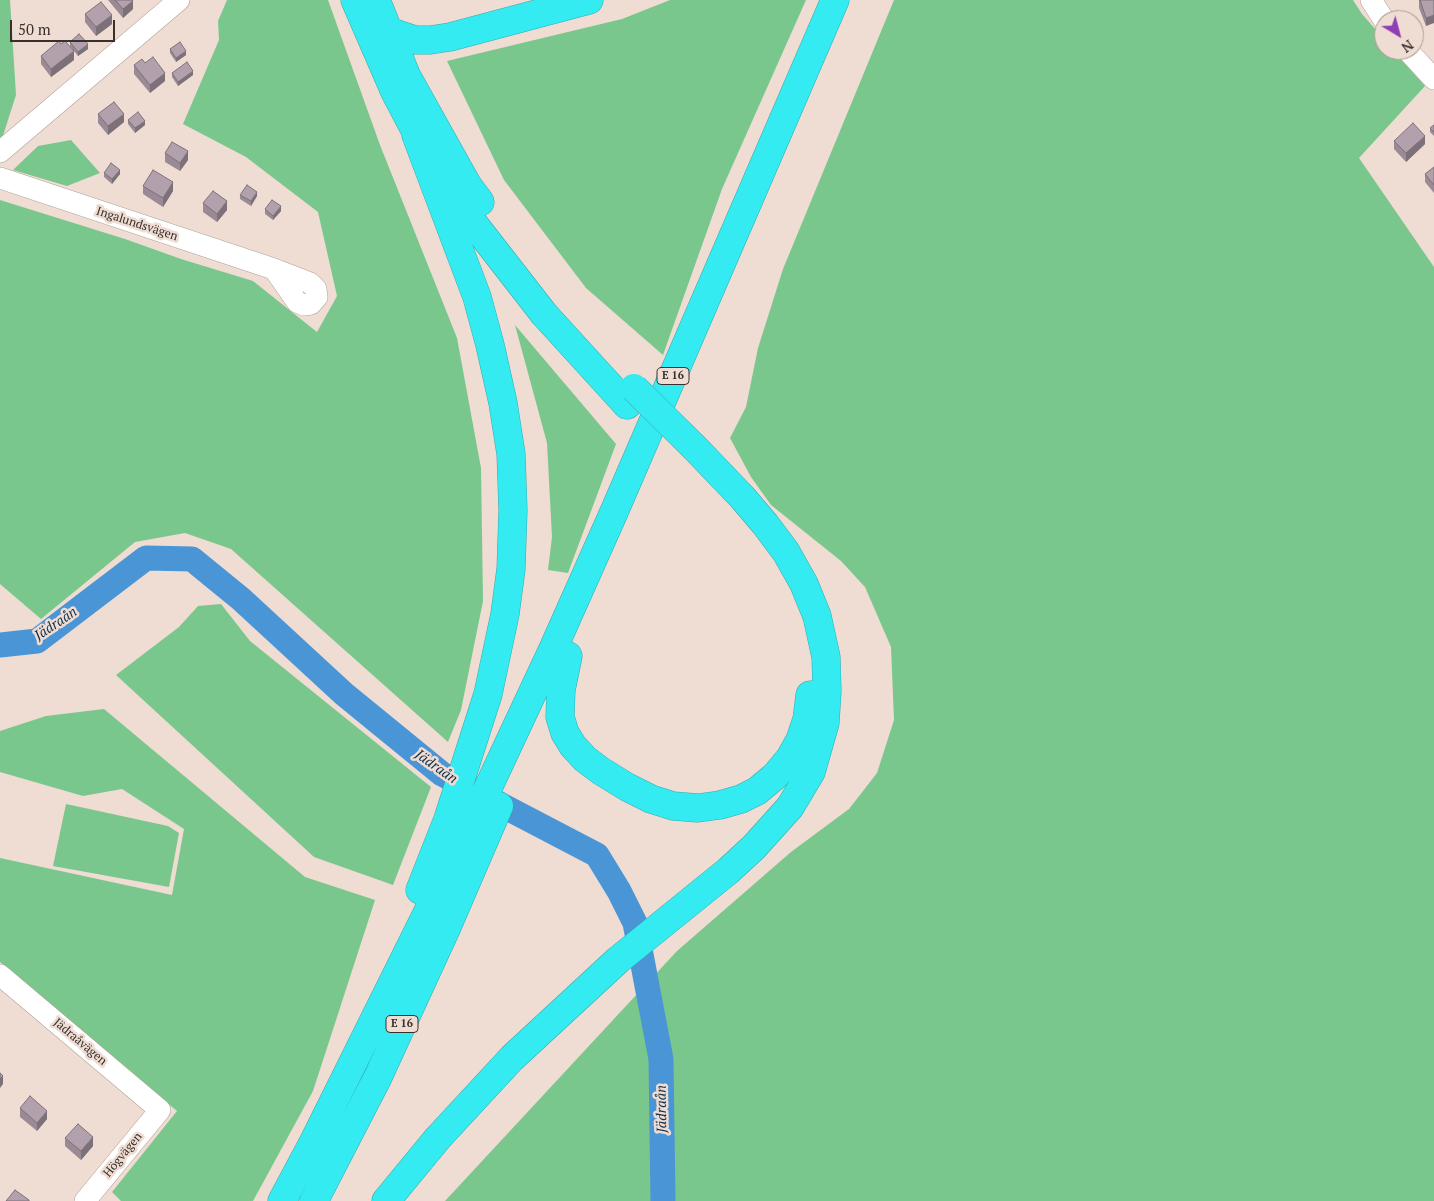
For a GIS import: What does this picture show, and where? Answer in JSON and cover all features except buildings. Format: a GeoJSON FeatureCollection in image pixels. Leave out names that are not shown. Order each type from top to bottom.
{"type":"FeatureCollection","features":[{"type":"Feature","properties":{"kind":"highway"},"geometry":{"type":"LineString","coordinates":[[354,0],[416,135],[477,297],[504,403],[511,454],[510,569],[497,654],[477,731],[466,832]]}},
{"type":"Feature","properties":{"kind":"highway"},"geometry":{"type":"LineString","coordinates":[[376,0],[406,75],[468,186],[555,302],[631,396]]}},
{"type":"Feature","properties":{"kind":"highway"},"geometry":{"type":"LineString","coordinates":[[388,31],[415,40],[450,37],[589,0]]}},
{"type":"Feature","properties":{"kind":"highway","name":"E 16"},"geometry":{"type":"LineString","coordinates":[[512,756],[614,512],[835,0]]}},
{"type":"Feature","properties":{"kind":"highway","name":"E 16"},"geometry":{"type":"LineString","coordinates":[[282,1201],[352,1064],[466,832],[512,756],[568,656],[851,0]]}},
{"type":"Feature","properties":{"kind":"highway"},"geometry":{"type":"LineString","coordinates":[[386,1201],[437,1139],[512,1058],[582,991],[754,847],[775,825],[800,791],[811,772],[825,723],[828,691],[826,657],[816,616],[804,584],[786,552],[742,497],[691,457],[631,396],[544,314],[460,206],[416,135]]}},
{"type":"Feature","properties":{"kind":"highway"},"geometry":{"type":"LineString","coordinates":[[568,656],[561,690],[560,717],[565,733],[573,746],[585,759],[601,772],[651,799],[673,806],[698,808],[720,805],[741,799],[757,791],[769,781],[790,758],[800,740],[807,719],[810,692],[808,657],[800,623],[788,592],[771,561],[691,457]]}},
{"type":"Feature","properties":{"kind":"highway","name":"E 16"},"geometry":{"type":"LineString","coordinates":[[314,1201],[378,1077],[446,929],[466,832]]}},
{"type":"Feature","properties":{"kind":"street"},"geometry":{"type":"LineString","coordinates":[[0,152],[179,0]]}},
{"type":"Feature","properties":{"kind":"street"},"geometry":{"type":"LineString","coordinates":[[1417,60],[1434,79]]}},
{"type":"Feature","properties":{"kind":"street","name":"Ingalundsvägen"},"geometry":{"type":"LineString","coordinates":[[0,178],[274,269]]}},
{"type":"Feature","properties":{"kind":"street","name":"Jädraåvägen"},"geometry":{"type":"LineString","coordinates":[[0,975],[160,1110]]}},
{"type":"Feature","properties":{"kind":"street","name":"Högvägen"},"geometry":{"type":"LineString","coordinates":[[85,1201],[160,1110]]}},
{"type":"Feature","properties":{"kind":"green space"},"geometry":{"type":"Polygon","coordinates":[[[0,0],[10,0],[16,95],[0,145],[0,0]]]}},
{"type":"Feature","properties":{"kind":"green space"},"geometry":{"type":"Polygon","coordinates":[[[227,0],[328,0],[380,145],[457,338],[481,468],[483,601],[461,710],[448,742],[231,549],[185,533],[135,542],[41,619],[0,584],[0,200],[253,281],[317,332],[337,296],[318,212],[246,157],[183,124],[219,40],[218,21],[227,0]]]}},
{"type":"Feature","properties":{"kind":"green space"},"geometry":{"type":"Polygon","coordinates":[[[670,0],[806,0],[722,189],[663,355],[586,288],[504,180],[447,61],[622,19],[670,0]]]}},
{"type":"Feature","properties":{"kind":"green space"},"geometry":{"type":"Polygon","coordinates":[[[894,0],[1353,0],[1374,28],[1374,60],[1402,60],[1425,86],[1359,158],[1434,267],[1434,1201],[445,1201],[677,951],[791,852],[849,809],[877,773],[894,720],[891,647],[865,587],[841,561],[771,505],[751,477],[730,438],[746,407],[758,348],[783,269],[894,0]]]}},
{"type":"Feature","properties":{"kind":"green space"},"geometry":{"type":"Polygon","coordinates":[[[71,140],[100,173],[67,186],[13,170],[38,146],[71,140]]]}},
{"type":"Feature","properties":{"kind":"green space"},"geometry":{"type":"Polygon","coordinates":[[[515,325],[616,444],[568,573],[548,570],[552,537],[547,443],[515,325]]]}},
{"type":"Feature","properties":{"kind":"green space"},"geometry":{"type":"Polygon","coordinates":[[[221,604],[250,641],[431,787],[393,885],[314,857],[116,675],[179,627],[198,606],[221,604]]]}},
{"type":"Feature","properties":{"kind":"green space"},"geometry":{"type":"Polygon","coordinates":[[[104,709],[305,877],[375,900],[313,1091],[253,1201],[121,1201],[112,1192],[177,1111],[0,962],[0,858],[172,895],[184,829],[122,789],[83,796],[0,772],[0,731],[46,716],[104,709]]]}},
{"type":"Feature","properties":{"kind":"green space"},"geometry":{"type":"Polygon","coordinates":[[[66,804],[168,826],[179,833],[169,887],[53,866],[66,804]]]}},
{"type":"Feature","properties":{"kind":"waterway","name":"Jädraån"},"geometry":{"type":"LineString","coordinates":[[0,645],[37,641],[146,558],[192,559],[241,599],[344,694],[442,774],[597,855],[619,891],[635,923],[661,1059],[663,1201]]}}]}
